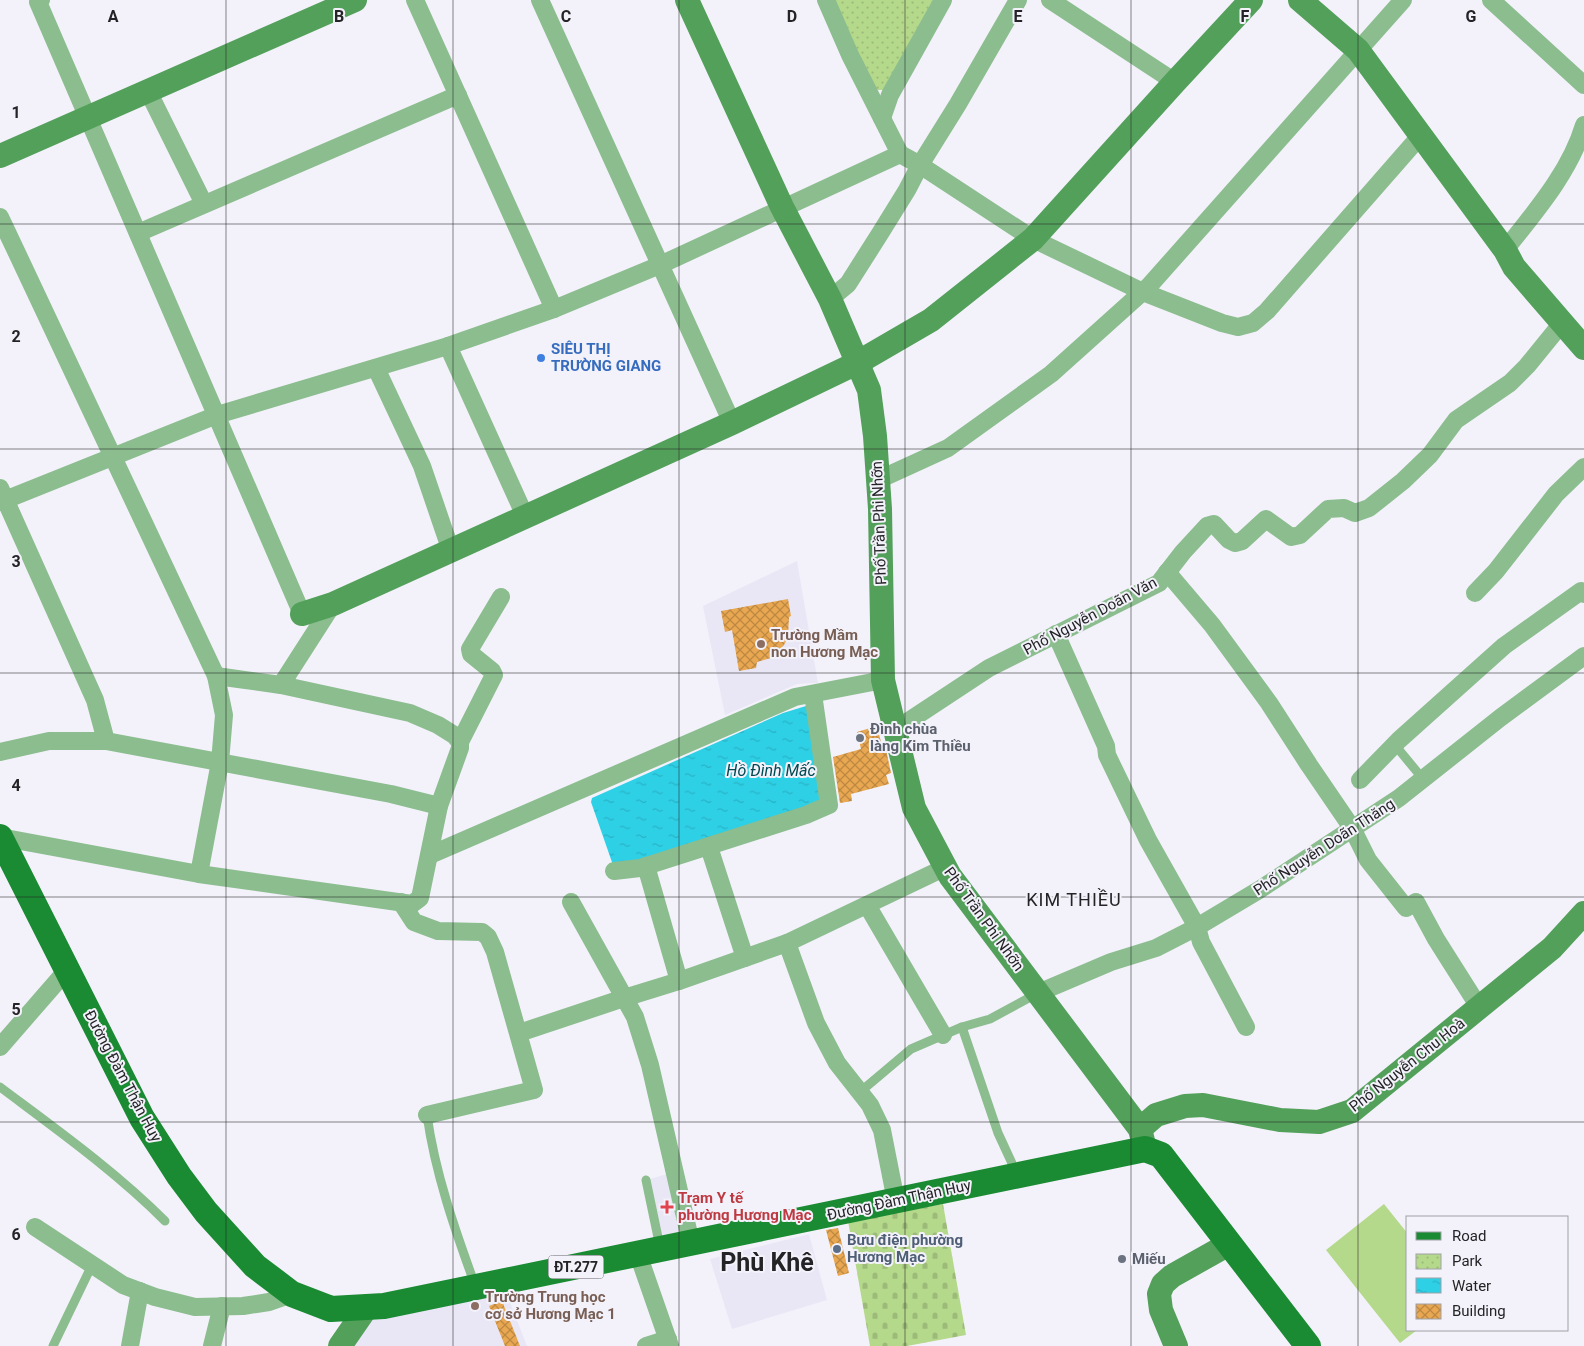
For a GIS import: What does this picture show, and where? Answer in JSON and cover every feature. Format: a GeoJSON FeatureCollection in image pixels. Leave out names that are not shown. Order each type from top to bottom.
{"type":"FeatureCollection","features":[{"type":"Feature","properties":{"kind":"main road","name":"Đường Đàm Thận Huy"},"geometry":{"type":"LineString","coordinates":[[0,837],[142,1118],[179,1176],[206,1212],[255,1266],[292,1294],[331,1309],[384,1306],[1018,1176],[1142,1139]]}},
{"type":"Feature","properties":{"kind":"main road"},"geometry":{"type":"LineString","coordinates":[[1142,1139],[1161,1155],[1308,1346]]}},
{"type":"Feature","properties":{"kind":"street"},"geometry":{"type":"LineString","coordinates":[[41,0],[38,2],[302,614],[333,604],[732,423],[857,363],[931,320],[1033,239],[1251,0]]}},
{"type":"Feature","properties":{"kind":"street"},"geometry":{"type":"LineString","coordinates":[[0,156],[355,0]]}},
{"type":"Feature","properties":{"kind":"street"},"geometry":{"type":"LineString","coordinates":[[415,0],[554,309]]}},
{"type":"Feature","properties":{"kind":"street"},"geometry":{"type":"LineString","coordinates":[[540,0],[732,423]]}},
{"type":"Feature","properties":{"kind":"street","name":"Phố Trần Phi Nhỡn"},"geometry":{"type":"LineString","coordinates":[[687,0],[782,207],[830,299],[868,390],[875,436],[878,480],[884,680],[914,808],[950,876],[1038,993],[1142,1139]]}},
{"type":"Feature","properties":{"kind":"street"},"geometry":{"type":"LineString","coordinates":[[826,0],[850,55],[900,154],[920,165],[1033,239],[1143,292],[1222,324],[1238,327],[1253,323],[1268,311],[1421,135]]}},
{"type":"Feature","properties":{"kind":"street"},"geometry":{"type":"LineString","coordinates":[[882,118],[890,95],[944,0]]}},
{"type":"Feature","properties":{"kind":"street"},"geometry":{"type":"LineString","coordinates":[[830,299],[848,284],[907,190],[1018,0]]}},
{"type":"Feature","properties":{"kind":"street"},"geometry":{"type":"LineString","coordinates":[[1050,0],[1175,82]]}},
{"type":"Feature","properties":{"kind":"street"},"geometry":{"type":"LineString","coordinates":[[1300,0],[1358,50],[1505,250],[1514,268],[1584,348]]}},
{"type":"Feature","properties":{"kind":"street"},"geometry":{"type":"LineString","coordinates":[[878,480],[948,448],[1051,374],[1143,292],[1403,0]]}},
{"type":"Feature","properties":{"kind":"street"},"geometry":{"type":"LineString","coordinates":[[1491,0],[1584,85]]}},
{"type":"Feature","properties":{"kind":"street"},"geometry":{"type":"LineString","coordinates":[[148,91],[204,204]]}},
{"type":"Feature","properties":{"kind":"street"},"geometry":{"type":"LineString","coordinates":[[138,232],[458,95]]}},
{"type":"Feature","properties":{"kind":"street"},"geometry":{"type":"LineString","coordinates":[[1505,250],[1561,176],[1580,138],[1584,125]]}},
{"type":"Feature","properties":{"kind":"street"},"geometry":{"type":"LineString","coordinates":[[106,741],[95,700],[2,496],[112,456],[216,415],[448,346],[554,309],[660,264],[900,154]]}},
{"type":"Feature","properties":{"kind":"street"},"geometry":{"type":"LineString","coordinates":[[0,217],[216,676],[224,716],[220,762],[199,874]]}},
{"type":"Feature","properties":{"kind":"street","name":"Phố Nguyễn Doãn Văn"},"geometry":{"type":"LineString","coordinates":[[895,730],[990,668],[1159,583],[1183,552],[1207,526],[1214,524],[1229,540],[1236,543],[1242,541],[1266,519],[1292,537],[1300,535],[1328,509],[1344,508],[1355,512],[1368,508],[1403,481],[1430,455],[1456,420],[1510,383],[1527,366],[1562,323]]}},
{"type":"Feature","properties":{"kind":"street"},"geometry":{"type":"LineString","coordinates":[[448,346],[525,516]]}},
{"type":"Feature","properties":{"kind":"street"},"geometry":{"type":"LineString","coordinates":[[376,368],[422,466],[451,551]]}},
{"type":"Feature","properties":{"kind":"street"},"geometry":{"type":"LineString","coordinates":[[1475,593],[1496,571],[1556,494],[1584,467]]}},
{"type":"Feature","properties":{"kind":"street"},"geometry":{"type":"LineString","coordinates":[[1167,572],[1212,625],[1257,687],[1352,828],[1368,860],[1406,908],[1416,902],[1436,939],[1479,1007]]}},
{"type":"Feature","properties":{"kind":"street"},"geometry":{"type":"LineString","coordinates":[[1360,780],[1395,745],[1504,646],[1581,591],[1584,594]]}},
{"type":"Feature","properties":{"kind":"street"},"geometry":{"type":"LineString","coordinates":[[0,837],[199,874],[412,904],[420,898],[439,806],[460,748],[460,742],[494,675],[492,671],[471,654],[470,649],[501,598]]}},
{"type":"Feature","properties":{"kind":"street"},"geometry":{"type":"LineString","coordinates":[[280,685],[333,604]]}},
{"type":"Feature","properties":{"kind":"street"},"geometry":{"type":"LineString","coordinates":[[1056,634],[1106,746],[1107,755],[1148,840],[1198,927],[1201,942],[1246,1027]]}},
{"type":"Feature","properties":{"kind":"street","name":"Phố Nguyễn Doãn Thăng"},"geometry":{"type":"LineString","coordinates":[[1038,993],[1111,962],[1156,948],[1198,927],[1259,890],[1399,798],[1500,718],[1584,656]]}},
{"type":"Feature","properties":{"kind":"street"},"geometry":{"type":"LineString","coordinates":[[216,676],[280,685],[418,715],[454,735],[460,742]]}},
{"type":"Feature","properties":{"kind":"street"},"geometry":{"type":"LineString","coordinates":[[430,855],[795,697],[884,680]]}},
{"type":"Feature","properties":{"kind":"street"},"geometry":{"type":"LineString","coordinates":[[614,871],[646,866],[709,847],[806,815],[829,805],[813,694]]}},
{"type":"Feature","properties":{"kind":"street"},"geometry":{"type":"LineString","coordinates":[[0,752],[49,741],[106,741],[391,794],[439,806]]}},
{"type":"Feature","properties":{"kind":"street"},"geometry":{"type":"LineString","coordinates":[[709,847],[745,958]]}},
{"type":"Feature","properties":{"kind":"street"},"geometry":{"type":"LineString","coordinates":[[646,866],[679,981]]}},
{"type":"Feature","properties":{"kind":"street"},"geometry":{"type":"LineString","coordinates":[[519,1033],[679,981],[787,943],[946,867]]}},
{"type":"Feature","properties":{"kind":"street"},"geometry":{"type":"LineString","coordinates":[[401,902],[414,922],[438,931],[482,932],[488,937],[495,952],[534,1090],[427,1116]]}},
{"type":"Feature","properties":{"kind":"street"},"geometry":{"type":"LineString","coordinates":[[571,902],[635,1016],[650,1065],[691,1243]]}},
{"type":"Feature","properties":{"kind":"street"},"geometry":{"type":"LineString","coordinates":[[866,905],[943,1035]]}},
{"type":"Feature","properties":{"kind":"street","name":"Phố Nguyễn Chu Hoà"},"geometry":{"type":"LineString","coordinates":[[1142,1139],[1156,1115],[1185,1106],[1203,1104],[1280,1120],[1319,1122],[1352,1111],[1552,948],[1584,913]]}},
{"type":"Feature","properties":{"kind":"street"},"geometry":{"type":"LineString","coordinates":[[787,943],[816,1023],[837,1063],[848,1074],[870,1105],[882,1130],[896,1201]]}},
{"type":"Feature","properties":{"kind":"street"},"geometry":{"type":"LineString","coordinates":[[0,1048],[67,970]]}},
{"type":"Feature","properties":{"kind":"street"},"geometry":{"type":"LineString","coordinates":[[36,1227],[123,1285],[195,1307],[243,1306],[269,1302],[292,1294]]}},
{"type":"Feature","properties":{"kind":"street"},"geometry":{"type":"LineString","coordinates":[[1176,1346],[1161,1310],[1159,1294],[1163,1284],[1172,1276],[1229,1244]]}},
{"type":"Feature","properties":{"kind":"street"},"geometry":{"type":"LineString","coordinates":[[646,1346],[669,1343],[649,1252]]}},
{"type":"Feature","properties":{"kind":"street"},"geometry":{"type":"LineString","coordinates":[[130,1346],[140,1291]]}},
{"type":"Feature","properties":{"kind":"street"},"geometry":{"type":"LineString","coordinates":[[212,1346],[222,1306]]}},
{"type":"Feature","properties":{"kind":"street"},"geometry":{"type":"LineString","coordinates":[[340,1346],[367,1307]]}},
{"type":"Feature","properties":{"kind":"lane"},"geometry":{"type":"LineString","coordinates":[[1395,745],[1423,778]]}},
{"type":"Feature","properties":{"kind":"lane"},"geometry":{"type":"LineString","coordinates":[[860,1092],[911,1049],[962,1027],[990,1019],[1038,993]]}},
{"type":"Feature","properties":{"kind":"lane"},"geometry":{"type":"LineString","coordinates":[[962,1027],[998,1133],[1018,1176]]}},
{"type":"Feature","properties":{"kind":"lane"},"geometry":{"type":"LineString","coordinates":[[0,1087],[146,1202],[165,1221]]}},
{"type":"Feature","properties":{"kind":"lane"},"geometry":{"type":"LineString","coordinates":[[427,1116],[430,1142],[460,1243],[476,1287]]}},
{"type":"Feature","properties":{"kind":"lane"},"geometry":{"type":"LineString","coordinates":[[646,1180],[649,1252]]}},
{"type":"Feature","properties":{"kind":"lane"},"geometry":{"type":"LineString","coordinates":[[53,1346],[92,1265]]}},
{"type":"Feature","properties":{"kind":"shaded area","name":"Trường Mầm non Hương Mạc"},"geometry":{"type":"Polygon","coordinates":[[[797,561],[818,683],[797,684],[725,715],[703,606],[797,561]]]}},
{"type":"Feature","properties":{"kind":"shaded area","name":"Trạm Y tế phường Hương Mạc"},"geometry":{"type":"Polygon","coordinates":[[[673,1172],[687,1234],[660,1240],[647,1180],[673,1172]]]}},
{"type":"Feature","properties":{"kind":"shaded area"},"geometry":{"type":"Polygon","coordinates":[[[809,1234],[827,1300],[732,1329],[710,1259],[809,1234]]]}},
{"type":"Feature","properties":{"kind":"shaded area","name":"Trường Trung học cơ sở Hương Mạc 1"},"geometry":{"type":"Polygon","coordinates":[[[506,1292],[527,1346],[349,1346],[370,1320],[506,1292]]]}},
{"type":"Feature","properties":{"kind":"green space"},"geometry":{"type":"Polygon","coordinates":[[[834,0],[938,0],[885,90],[878,90],[872,86],[834,0]]]}},
{"type":"Feature","properties":{"kind":"green space"},"geometry":{"type":"Polygon","coordinates":[[[943,1204],[966,1335],[907,1346],[870,1346],[848,1221],[943,1204]]]}},
{"type":"Feature","properties":{"kind":"green space"},"geometry":{"type":"Polygon","coordinates":[[[1384,1204],[1406,1232],[1406,1331],[1416,1331],[1400,1343],[1326,1250],[1384,1204]]]}},
{"type":"Feature","properties":{"kind":"water","name":"Hồ Đình Mấc"},"geometry":{"type":"Polygon","coordinates":[[[806,706],[823,801],[650,860],[613,865],[591,802],[592,798],[783,713],[806,706]]]}},
{"type":"Feature","properties":{"kind":"building"},"geometry":{"type":"Polygon","coordinates":[[[788,599],[791,616],[789,617],[788,637],[784,645],[771,658],[757,662],[756,668],[739,671],[732,630],[725,632],[721,611],[788,599]]]}},
{"type":"Feature","properties":{"kind":"building"},"geometry":{"type":"Polygon","coordinates":[[[877,726],[882,746],[885,745],[891,773],[886,775],[889,784],[851,794],[852,801],[840,803],[833,757],[861,749],[857,732],[877,726]]]}},
{"type":"Feature","properties":{"kind":"building","name":"Bưu điện phường Hương Mạc"},"geometry":{"type":"Polygon","coordinates":[[[838,1228],[849,1273],[838,1276],[826,1230],[838,1228]]]}},
{"type":"Feature","properties":{"kind":"building"},"geometry":{"type":"Polygon","coordinates":[[[502,1301],[520,1346],[505,1346],[489,1306],[502,1301]]]}},
{"type":"Feature","properties":{"kind":"place","name":"SIÊU THỊ TRƯỜNG GIANG"},"geometry":{"type":"Point","coordinates":[541,358]}},
{"type":"Feature","properties":{"kind":"place","name":"Trường Mầm non Hương Mạc"},"geometry":{"type":"Point","coordinates":[761,644]}},
{"type":"Feature","properties":{"kind":"place","name":"Đình chùa làng Kim Thiều"},"geometry":{"type":"Point","coordinates":[860,738]}},
{"type":"Feature","properties":{"kind":"place","name":"Trạm Y tế phường Hương Mạc"},"geometry":{"type":"Point","coordinates":[667,1207]}},
{"type":"Feature","properties":{"kind":"place","name":"Bưu điện phường Hương Mạc"},"geometry":{"type":"Point","coordinates":[837,1249]}},
{"type":"Feature","properties":{"kind":"place","name":"Miếu"},"geometry":{"type":"Point","coordinates":[1122,1259]}},
{"type":"Feature","properties":{"kind":"place","name":"Trường Trung học cơ sở Hương Mạc 1"},"geometry":{"type":"Point","coordinates":[475,1306]}},
{"type":"Feature","properties":{"kind":"district","name":"KIM THIỀU"},"geometry":{"type":"Point","coordinates":[1074,900]}},
{"type":"Feature","properties":{"kind":"district","name":"Phù Khê"},"geometry":{"type":"Point","coordinates":[767,1262]}}]}
